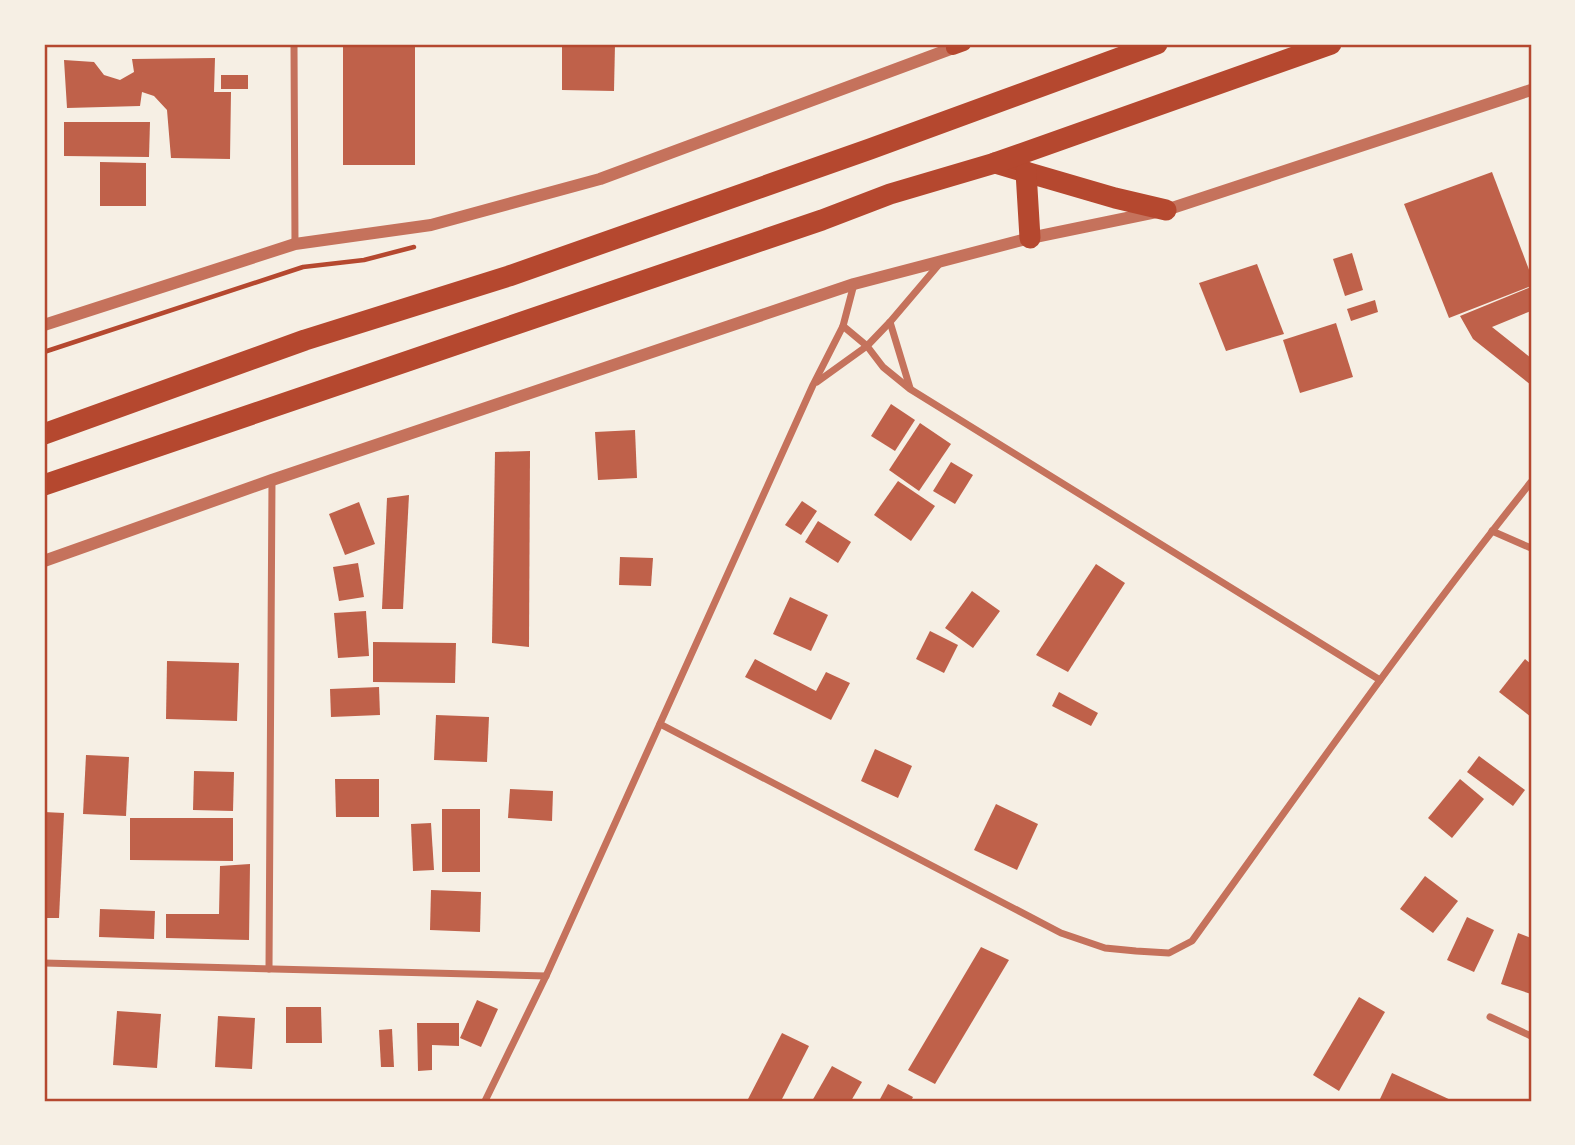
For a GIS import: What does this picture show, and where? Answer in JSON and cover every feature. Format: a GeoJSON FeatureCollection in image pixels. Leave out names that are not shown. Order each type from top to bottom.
{"type":"FeatureCollection","features":[{"type":"Feature","properties":{"kind":"highway"},"geometry":{"type":"LineString","coordinates":[[44,434],[305,340],[509,276],[870,149],[1157,44]]}},
{"type":"Feature","properties":{"kind":"highway"},"geometry":{"type":"LineString","coordinates":[[44,485],[822,220],[890,194],[995,163],[1331,44]]}},
{"type":"Feature","properties":{"kind":"highway"},"geometry":{"type":"LineString","coordinates":[[995,163],[1115,198],[1166,209]]}},
{"type":"Feature","properties":{"kind":"highway"},"geometry":{"type":"LineString","coordinates":[[1026,172],[1030,238]]}},
{"type":"Feature","properties":{"kind":"street"},"geometry":{"type":"LineString","coordinates":[[294,44],[295,244]]}},
{"type":"Feature","properties":{"kind":"street"},"geometry":{"type":"LineString","coordinates":[[44,325],[295,244],[431,225],[600,179],[957,45]]}},
{"type":"Feature","properties":{"kind":"street"},"geometry":{"type":"LineString","coordinates":[[44,561],[272,480],[855,284],[1030,238],[1166,209],[1531,90]]}},
{"type":"Feature","properties":{"kind":"street"},"geometry":{"type":"LineString","coordinates":[[813,385],[867,346],[941,262]]}},
{"type":"Feature","properties":{"kind":"street"},"geometry":{"type":"LineString","coordinates":[[485,1101],[546,976],[813,385],[843,326],[855,284]]}},
{"type":"Feature","properties":{"kind":"street"},"geometry":{"type":"LineString","coordinates":[[890,322],[910,389]]}},
{"type":"Feature","properties":{"kind":"street"},"geometry":{"type":"LineString","coordinates":[[843,326],[867,346],[883,367],[910,389],[1380,680]]}},
{"type":"Feature","properties":{"kind":"street"},"geometry":{"type":"LineString","coordinates":[[268,969],[272,480]]}},
{"type":"Feature","properties":{"kind":"street"},"geometry":{"type":"LineString","coordinates":[[660,724],[1061,933],[1105,948],[1169,953],[1192,941],[1380,680],[1531,482]]}},
{"type":"Feature","properties":{"kind":"street"},"geometry":{"type":"LineString","coordinates":[[1492,531],[1531,548]]}},
{"type":"Feature","properties":{"kind":"street"},"geometry":{"type":"LineString","coordinates":[[44,963],[546,976]]}},
{"type":"Feature","properties":{"kind":"street"},"geometry":{"type":"LineString","coordinates":[[1490,1017],[1531,1036]]}},
{"type":"Feature","properties":{"kind":"path"},"geometry":{"type":"LineString","coordinates":[[44,352],[303,267],[364,261],[422,245]]}},
{"type":"Feature","properties":{"kind":"building"},"geometry":{"type":"Polygon","coordinates":[[[343,44],[415,44],[415,165],[343,165],[343,44]]]}},
{"type":"Feature","properties":{"kind":"building"},"geometry":{"type":"Polygon","coordinates":[[[562,44],[615,44],[614,91],[562,90],[562,44]]]}},
{"type":"Feature","properties":{"kind":"building"},"geometry":{"type":"Polygon","coordinates":[[[215,58],[214,92],[231,92],[230,159],[171,158],[167,110],[154,96],[142,92],[140,106],[67,108],[64,60],[94,62],[104,75],[120,80],[134,72],[132,59],[215,58]]]}},
{"type":"Feature","properties":{"kind":"building"},"geometry":{"type":"Polygon","coordinates":[[[221,75],[248,75],[248,89],[221,89],[221,75]]]}},
{"type":"Feature","properties":{"kind":"building"},"geometry":{"type":"Polygon","coordinates":[[[64,122],[150,122],[149,157],[64,156],[64,122]]]}},
{"type":"Feature","properties":{"kind":"building"},"geometry":{"type":"Polygon","coordinates":[[[100,162],[146,163],[146,206],[100,206],[100,162]]]}},
{"type":"Feature","properties":{"kind":"building"},"geometry":{"type":"Polygon","coordinates":[[[1492,172],[1531,275],[1531,286],[1449,318],[1404,204],[1492,172]]]}},
{"type":"Feature","properties":{"kind":"building"},"geometry":{"type":"Polygon","coordinates":[[[1352,253],[1363,290],[1345,296],[1333,259],[1352,253]]]}},
{"type":"Feature","properties":{"kind":"building"},"geometry":{"type":"Polygon","coordinates":[[[1257,264],[1284,334],[1226,351],[1199,283],[1257,264]]]}},
{"type":"Feature","properties":{"kind":"building"},"geometry":{"type":"Polygon","coordinates":[[[1531,287],[1531,311],[1492,327],[1531,358],[1531,385],[1473,339],[1460,316],[1531,287]]]}},
{"type":"Feature","properties":{"kind":"building"},"geometry":{"type":"Polygon","coordinates":[[[1375,300],[1378,312],[1351,321],[1347,309],[1375,300]]]}},
{"type":"Feature","properties":{"kind":"building"},"geometry":{"type":"Polygon","coordinates":[[[1336,323],[1353,377],[1300,393],[1283,340],[1336,323]]]}},
{"type":"Feature","properties":{"kind":"building"},"geometry":{"type":"Polygon","coordinates":[[[891,404],[915,420],[895,451],[871,436],[891,404]]]}},
{"type":"Feature","properties":{"kind":"building"},"geometry":{"type":"Polygon","coordinates":[[[920,423],[951,444],[919,491],[889,470],[920,423]]]}},
{"type":"Feature","properties":{"kind":"building"},"geometry":{"type":"Polygon","coordinates":[[[635,430],[637,478],[598,480],[595,432],[635,430]]]}},
{"type":"Feature","properties":{"kind":"building"},"geometry":{"type":"Polygon","coordinates":[[[530,451],[529,647],[492,643],[495,452],[530,451]]]}},
{"type":"Feature","properties":{"kind":"building"},"geometry":{"type":"Polygon","coordinates":[[[951,462],[973,475],[955,504],[933,491],[951,462]]]}},
{"type":"Feature","properties":{"kind":"building"},"geometry":{"type":"Polygon","coordinates":[[[898,481],[935,506],[911,541],[874,515],[898,481]]]}},
{"type":"Feature","properties":{"kind":"building"},"geometry":{"type":"Polygon","coordinates":[[[409,495],[403,609],[382,609],[387,498],[409,495]]]}},
{"type":"Feature","properties":{"kind":"building"},"geometry":{"type":"Polygon","coordinates":[[[802,501],[817,511],[801,535],[785,525],[802,501]]]}},
{"type":"Feature","properties":{"kind":"building"},"geometry":{"type":"Polygon","coordinates":[[[359,502],[375,544],[345,555],[329,514],[359,502]]]}},
{"type":"Feature","properties":{"kind":"building"},"geometry":{"type":"Polygon","coordinates":[[[818,521],[851,542],[838,563],[805,542],[818,521]]]}},
{"type":"Feature","properties":{"kind":"building"},"geometry":{"type":"Polygon","coordinates":[[[620,557],[653,558],[651,586],[619,585],[620,557]]]}},
{"type":"Feature","properties":{"kind":"building"},"geometry":{"type":"Polygon","coordinates":[[[358,563],[364,597],[339,601],[333,567],[358,563]]]}},
{"type":"Feature","properties":{"kind":"building"},"geometry":{"type":"Polygon","coordinates":[[[1096,564],[1125,583],[1068,672],[1036,655],[1096,564]]]}},
{"type":"Feature","properties":{"kind":"building"},"geometry":{"type":"Polygon","coordinates":[[[972,591],[1000,611],[973,648],[945,628],[972,591]]]}},
{"type":"Feature","properties":{"kind":"building"},"geometry":{"type":"Polygon","coordinates":[[[790,597],[828,615],[811,651],[773,634],[790,597]]]}},
{"type":"Feature","properties":{"kind":"building"},"geometry":{"type":"Polygon","coordinates":[[[366,611],[369,656],[338,658],[334,613],[366,611]]]}},
{"type":"Feature","properties":{"kind":"building"},"geometry":{"type":"Polygon","coordinates":[[[930,631],[958,645],[944,673],[916,659],[930,631]]]}},
{"type":"Feature","properties":{"kind":"building"},"geometry":{"type":"Polygon","coordinates":[[[373,642],[456,643],[455,683],[373,682],[373,642]]]}},
{"type":"Feature","properties":{"kind":"building"},"geometry":{"type":"Polygon","coordinates":[[[755,659],[816,691],[826,672],[850,683],[831,720],[745,677],[755,659]]]}},
{"type":"Feature","properties":{"kind":"building"},"geometry":{"type":"Polygon","coordinates":[[[1525,659],[1531,664],[1531,717],[1499,692],[1525,659]]]}},
{"type":"Feature","properties":{"kind":"building"},"geometry":{"type":"Polygon","coordinates":[[[167,661],[239,663],[237,721],[166,719],[167,661]]]}},
{"type":"Feature","properties":{"kind":"building"},"geometry":{"type":"Polygon","coordinates":[[[379,687],[380,715],[331,717],[330,689],[379,687]]]}},
{"type":"Feature","properties":{"kind":"building"},"geometry":{"type":"Polygon","coordinates":[[[1059,692],[1098,713],[1091,726],[1052,706],[1059,692]]]}},
{"type":"Feature","properties":{"kind":"building"},"geometry":{"type":"Polygon","coordinates":[[[436,715],[489,717],[487,762],[434,760],[436,715]]]}},
{"type":"Feature","properties":{"kind":"building"},"geometry":{"type":"Polygon","coordinates":[[[875,749],[912,766],[898,798],[861,781],[875,749]]]}},
{"type":"Feature","properties":{"kind":"building"},"geometry":{"type":"Polygon","coordinates":[[[86,755],[129,757],[126,816],[83,814],[86,755]]]}},
{"type":"Feature","properties":{"kind":"building"},"geometry":{"type":"Polygon","coordinates":[[[1479,756],[1525,790],[1513,806],[1467,772],[1479,756]]]}},
{"type":"Feature","properties":{"kind":"building"},"geometry":{"type":"Polygon","coordinates":[[[194,771],[234,772],[233,811],[193,810],[194,771]]]}},
{"type":"Feature","properties":{"kind":"building"},"geometry":{"type":"Polygon","coordinates":[[[335,779],[379,779],[379,817],[336,817],[335,779]]]}},
{"type":"Feature","properties":{"kind":"building"},"geometry":{"type":"Polygon","coordinates":[[[1460,779],[1484,799],[1452,838],[1428,818],[1460,779]]]}},
{"type":"Feature","properties":{"kind":"building"},"geometry":{"type":"Polygon","coordinates":[[[510,789],[553,791],[552,821],[508,818],[510,789]]]}},
{"type":"Feature","properties":{"kind":"building"},"geometry":{"type":"Polygon","coordinates":[[[996,804],[1038,824],[1017,870],[974,850],[996,804]]]}},
{"type":"Feature","properties":{"kind":"building"},"geometry":{"type":"Polygon","coordinates":[[[442,809],[480,809],[480,872],[442,872],[442,809]]]}},
{"type":"Feature","properties":{"kind":"building"},"geometry":{"type":"Polygon","coordinates":[[[44,812],[64,813],[59,918],[44,918],[44,812]]]}},
{"type":"Feature","properties":{"kind":"building"},"geometry":{"type":"Polygon","coordinates":[[[130,818],[233,818],[233,861],[130,860],[130,818]]]}},
{"type":"Feature","properties":{"kind":"building"},"geometry":{"type":"Polygon","coordinates":[[[431,823],[434,870],[413,871],[411,824],[431,823]]]}},
{"type":"Feature","properties":{"kind":"building"},"geometry":{"type":"Polygon","coordinates":[[[250,864],[249,940],[166,938],[166,914],[219,914],[220,866],[250,864]]]}},
{"type":"Feature","properties":{"kind":"building"},"geometry":{"type":"Polygon","coordinates":[[[1425,876],[1458,901],[1433,933],[1400,909],[1425,876]]]}},
{"type":"Feature","properties":{"kind":"building"},"geometry":{"type":"Polygon","coordinates":[[[431,890],[481,892],[480,932],[430,930],[431,890]]]}},
{"type":"Feature","properties":{"kind":"building"},"geometry":{"type":"Polygon","coordinates":[[[100,909],[155,911],[154,939],[99,937],[100,909]]]}},
{"type":"Feature","properties":{"kind":"building"},"geometry":{"type":"Polygon","coordinates":[[[1467,917],[1494,930],[1474,972],[1447,960],[1467,917]]]}},
{"type":"Feature","properties":{"kind":"building"},"geometry":{"type":"Polygon","coordinates":[[[1518,933],[1531,938],[1531,994],[1501,984],[1518,933]]]}},
{"type":"Feature","properties":{"kind":"building"},"geometry":{"type":"Polygon","coordinates":[[[981,947],[1009,960],[935,1084],[908,1070],[981,947]]]}},
{"type":"Feature","properties":{"kind":"building"},"geometry":{"type":"Polygon","coordinates":[[[1359,997],[1385,1012],[1339,1091],[1313,1075],[1359,997]]]}},
{"type":"Feature","properties":{"kind":"building"},"geometry":{"type":"Polygon","coordinates":[[[477,1000],[498,1009],[481,1047],[460,1038],[477,1000]]]}},
{"type":"Feature","properties":{"kind":"building"},"geometry":{"type":"Polygon","coordinates":[[[286,1007],[321,1007],[322,1043],[286,1043],[286,1007]]]}},
{"type":"Feature","properties":{"kind":"building"},"geometry":{"type":"Polygon","coordinates":[[[117,1011],[161,1014],[157,1068],[113,1065],[117,1011]]]}},
{"type":"Feature","properties":{"kind":"building"},"geometry":{"type":"Polygon","coordinates":[[[218,1016],[255,1018],[252,1069],[215,1067],[218,1016]]]}},
{"type":"Feature","properties":{"kind":"building"},"geometry":{"type":"Polygon","coordinates":[[[417,1023],[459,1023],[459,1046],[432,1045],[432,1070],[418,1071],[417,1023]]]}},
{"type":"Feature","properties":{"kind":"building"},"geometry":{"type":"Polygon","coordinates":[[[392,1029],[394,1067],[381,1067],[379,1030],[392,1029]]]}},
{"type":"Feature","properties":{"kind":"building"},"geometry":{"type":"Polygon","coordinates":[[[782,1033],[809,1046],[781,1101],[747,1101],[782,1033]]]}},
{"type":"Feature","properties":{"kind":"building"},"geometry":{"type":"Polygon","coordinates":[[[832,1066],[862,1082],[851,1101],[812,1101],[832,1066]]]}},
{"type":"Feature","properties":{"kind":"building"},"geometry":{"type":"Polygon","coordinates":[[[1392,1073],[1453,1101],[1380,1099],[1392,1073]]]}},
{"type":"Feature","properties":{"kind":"building"},"geometry":{"type":"Polygon","coordinates":[[[888,1084],[913,1097],[911,1101],[879,1101],[888,1084]]]}}]}
